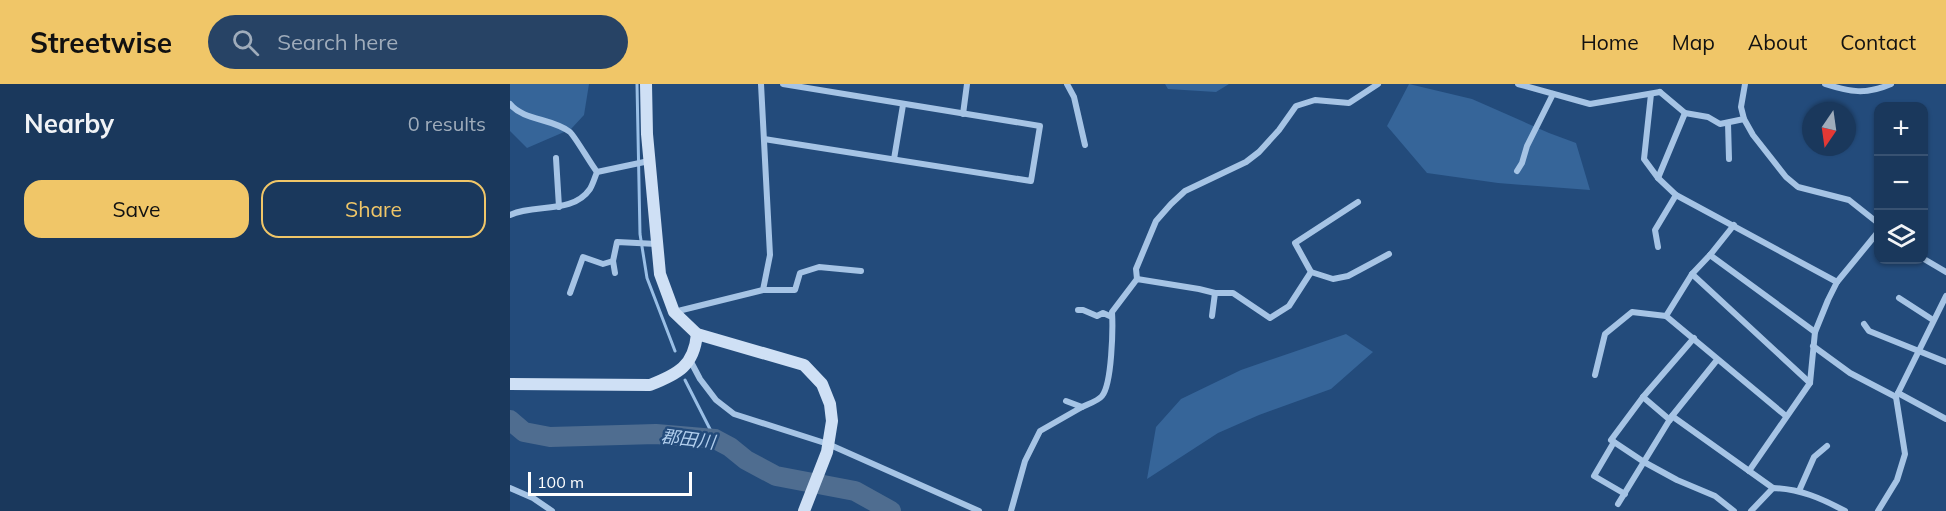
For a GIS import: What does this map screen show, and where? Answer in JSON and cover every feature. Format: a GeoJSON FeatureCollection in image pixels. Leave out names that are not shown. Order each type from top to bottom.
{"type":"FeatureCollection","features":[{"type":"Feature","properties":{"kind":"street"},"geometry":{"type":"LineString","coordinates":[[646,84],[646,162],[653,243],[660,274],[674,312],[697,334],[804,365],[822,384],[830,404],[832,421],[827,448],[804,511]]}},
{"type":"Feature","properties":{"kind":"street"},"geometry":{"type":"LineString","coordinates":[[761,84],[770,255],[764,290]]}},
{"type":"Feature","properties":{"kind":"street"},"geometry":{"type":"LineString","coordinates":[[764,139],[1031,181],[1040,126],[783,84]]}},
{"type":"Feature","properties":{"kind":"street"},"geometry":{"type":"LineString","coordinates":[[963,114],[967,84]]}},
{"type":"Feature","properties":{"kind":"street"},"geometry":{"type":"LineString","coordinates":[[1067,84],[1074,97],[1085,145]]}},
{"type":"Feature","properties":{"kind":"street"},"geometry":{"type":"LineString","coordinates":[[1011,511],[1025,461],[1040,431],[1101,397],[1107,387],[1113,329],[1112,312],[1137,279],[1136,268],[1156,221],[1185,191],[1246,162],[1259,152],[1296,106],[1315,100],[1348,103],[1378,84]]}},
{"type":"Feature","properties":{"kind":"street"},"geometry":{"type":"LineString","coordinates":[[1518,84],[1590,104],[1660,92]]}},
{"type":"Feature","properties":{"kind":"street"},"geometry":{"type":"LineString","coordinates":[[1660,92],[1662,84]]}},
{"type":"Feature","properties":{"kind":"street"},"geometry":{"type":"LineString","coordinates":[[1745,84],[1741,107],[1744,119],[1753,135],[1786,177],[1798,188],[1849,200],[1874,219]]}},
{"type":"Feature","properties":{"kind":"street"},"geometry":{"type":"LineString","coordinates":[[1825,84],[1850,92],[1876,91],[1891,84]]}},
{"type":"Feature","properties":{"kind":"street"},"geometry":{"type":"LineString","coordinates":[[1660,92],[1685,113],[1708,117],[1720,124],[1744,119]]}},
{"type":"Feature","properties":{"kind":"street"},"geometry":{"type":"LineString","coordinates":[[1517,171],[1553,94]]}},
{"type":"Feature","properties":{"kind":"street"},"geometry":{"type":"LineString","coordinates":[[1651,94],[1644,159],[1658,178],[1676,195],[1837,282]]}},
{"type":"Feature","properties":{"kind":"street"},"geometry":{"type":"LineString","coordinates":[[510,104],[517,112],[554,123],[572,134],[597,172]]}},
{"type":"Feature","properties":{"kind":"street"},"geometry":{"type":"LineString","coordinates":[[894,159],[903,105]]}},
{"type":"Feature","properties":{"kind":"street"},"geometry":{"type":"LineString","coordinates":[[1658,178],[1685,113]]}},
{"type":"Feature","properties":{"kind":"street"},"geometry":{"type":"LineString","coordinates":[[1728,123],[1729,159]]}},
{"type":"Feature","properties":{"kind":"street"},"geometry":{"type":"LineString","coordinates":[[556,158],[559,207]]}},
{"type":"Feature","properties":{"kind":"street"},"geometry":{"type":"LineString","coordinates":[[597,172],[646,162]]}},
{"type":"Feature","properties":{"kind":"street"},"geometry":{"type":"LineString","coordinates":[[510,215],[519,210],[559,207],[583,197],[590,189],[597,172]]}},
{"type":"Feature","properties":{"kind":"street"},"geometry":{"type":"LineString","coordinates":[[1658,247],[1655,230],[1676,195]]}},
{"type":"Feature","properties":{"kind":"street"},"geometry":{"type":"LineString","coordinates":[[1358,202],[1295,243],[1311,272],[1333,279],[1348,276],[1389,254]]}},
{"type":"Feature","properties":{"kind":"street"},"geometry":{"type":"LineString","coordinates":[[1666,316],[1692,274],[1734,225]]}},
{"type":"Feature","properties":{"kind":"street"},"geometry":{"type":"LineString","coordinates":[[1749,471],[1810,383],[1815,332],[1828,300],[1837,282],[1874,237]]}},
{"type":"Feature","properties":{"kind":"street"},"geometry":{"type":"LineString","coordinates":[[615,273],[613,261],[617,242],[653,243]]}},
{"type":"Feature","properties":{"kind":"street"},"geometry":{"type":"LineString","coordinates":[[1710,255],[1815,332]]}},
{"type":"Feature","properties":{"kind":"street"},"geometry":{"type":"LineString","coordinates":[[570,293],[584,257],[603,264],[613,261]]}},
{"type":"Feature","properties":{"kind":"street"},"geometry":{"type":"LineString","coordinates":[[1928,263],[1946,272]]}},
{"type":"Feature","properties":{"kind":"street"},"geometry":{"type":"LineString","coordinates":[[674,312],[764,290],[795,290],[800,273],[819,267],[861,271]]}},
{"type":"Feature","properties":{"kind":"street"},"geometry":{"type":"LineString","coordinates":[[1137,279],[1233,294],[1270,318],[1289,306],[1311,272]]}},
{"type":"Feature","properties":{"kind":"street"},"geometry":{"type":"LineString","coordinates":[[1692,274],[1810,383]]}},
{"type":"Feature","properties":{"kind":"street"},"geometry":{"type":"LineString","coordinates":[[1212,316],[1215,293]]}},
{"type":"Feature","properties":{"kind":"street"},"geometry":{"type":"LineString","coordinates":[[1878,511],[1897,480],[1905,454],[1897,395],[1946,296]]}},
{"type":"Feature","properties":{"kind":"street"},"geometry":{"type":"LineString","coordinates":[[1899,298],[1933,320]]}},
{"type":"Feature","properties":{"kind":"street"},"geometry":{"type":"LineString","coordinates":[[1078,310],[1097,316],[1102,313],[1112,317]]}},
{"type":"Feature","properties":{"kind":"street"},"geometry":{"type":"LineString","coordinates":[[1595,375],[1605,334],[1632,312],[1666,316],[1786,416]]}},
{"type":"Feature","properties":{"kind":"street"},"geometry":{"type":"LineString","coordinates":[[1864,324],[1869,331],[1946,362]]}},
{"type":"Feature","properties":{"kind":"street"},"geometry":{"type":"LineString","coordinates":[[510,384],[650,384],[671,377],[690,360],[695,350],[697,334]]}},
{"type":"Feature","properties":{"kind":"street"},"geometry":{"type":"LineString","coordinates":[[1694,338],[1643,397],[1611,440],[1677,480],[1715,496],[1734,511]]}},
{"type":"Feature","properties":{"kind":"street"},"geometry":{"type":"LineString","coordinates":[[1813,346],[1850,373],[1946,419]]}},
{"type":"Feature","properties":{"kind":"street"},"geometry":{"type":"LineString","coordinates":[[690,360],[700,379],[716,400],[734,414],[827,448],[979,511]]}},
{"type":"Feature","properties":{"kind":"street"},"geometry":{"type":"LineString","coordinates":[[1618,504],[1671,418],[1717,360]]}},
{"type":"Feature","properties":{"kind":"street"},"geometry":{"type":"LineString","coordinates":[[1643,397],[1773,488],[1799,491],[1823,498],[1845,511]]}},
{"type":"Feature","properties":{"kind":"street"},"geometry":{"type":"LineString","coordinates":[[1066,401],[1082,407]]}},
{"type":"Feature","properties":{"kind":"street"},"geometry":{"type":"LineString","coordinates":[[1614,442],[1594,476],[1625,494]]}},
{"type":"Feature","properties":{"kind":"street"},"geometry":{"type":"LineString","coordinates":[[1799,491],[1814,457],[1827,446]]}},
{"type":"Feature","properties":{"kind":"street"},"geometry":{"type":"LineString","coordinates":[[510,488],[533,498],[552,511]]}},
{"type":"Feature","properties":{"kind":"street"},"geometry":{"type":"LineString","coordinates":[[1751,511],[1773,488]]}},
{"type":"Feature","properties":{"kind":"shaded area"},"geometry":{"type":"Polygon","coordinates":[[[510,84],[589,84],[584,115],[571,129],[527,148],[510,131],[510,84]]]}},
{"type":"Feature","properties":{"kind":"shaded area"},"geometry":{"type":"Polygon","coordinates":[[[1165,84],[1229,84],[1216,92],[1168,89],[1165,84]]]}},
{"type":"Feature","properties":{"kind":"shaded area"},"geometry":{"type":"Polygon","coordinates":[[[1409,84],[1472,99],[1576,143],[1590,190],[1498,183],[1427,173],[1387,126],[1409,84]]]}},
{"type":"Feature","properties":{"kind":"shaded area"},"geometry":{"type":"Polygon","coordinates":[[[1346,334],[1373,352],[1331,389],[1259,415],[1218,433],[1147,479],[1156,427],[1181,399],[1241,370],[1346,334]]]}},
{"type":"Feature","properties":{"kind":"waterway"},"geometry":{"type":"LineString","coordinates":[[637,84],[640,234],[647,278],[675,351]]}},
{"type":"Feature","properties":{"kind":"waterway"},"geometry":{"type":"LineString","coordinates":[[685,380],[715,439]]}},
{"type":"Feature","properties":{"kind":"waterway","name":"郡田川"},"geometry":{"type":"LineString","coordinates":[[510,420],[524,432],[550,437],[656,434],[715,439],[746,460],[776,476],[855,491],[891,511]]}}]}
